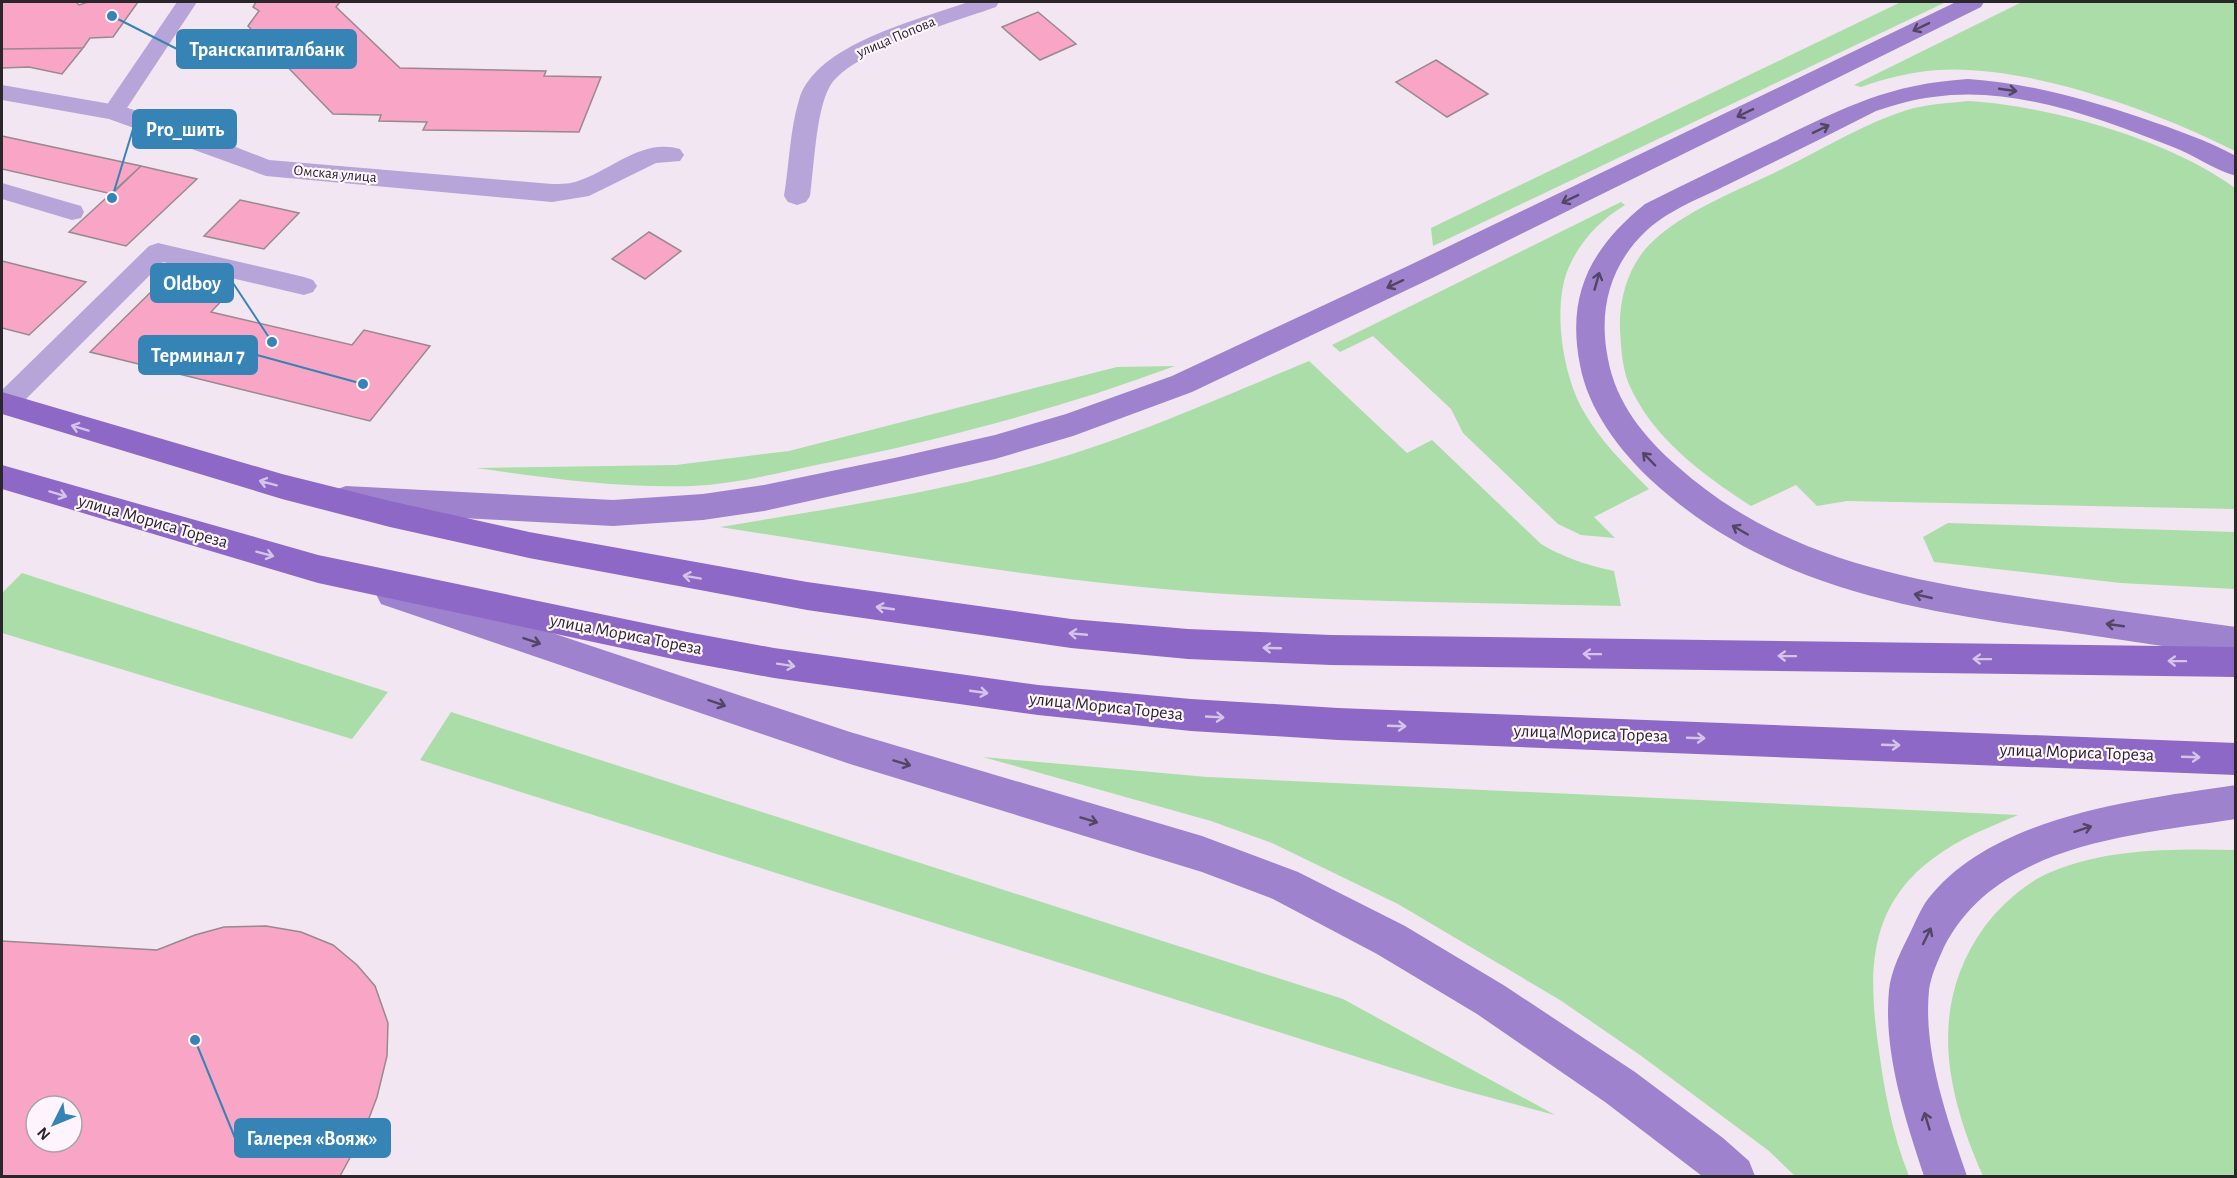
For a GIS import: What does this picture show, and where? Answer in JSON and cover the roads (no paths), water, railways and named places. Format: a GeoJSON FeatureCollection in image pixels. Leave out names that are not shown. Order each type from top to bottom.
{"type":"FeatureCollection","features":[{"type":"Feature","properties":{"kind":"main road"},"geometry":{"type":"LineString","coordinates":[[3,404],[192,462],[324,498],[599,559],[784,593],[1047,631],[1187,644],[1331,650],[2235,662]]}},
{"type":"Feature","properties":{"kind":"main road","name":"улица Мориса Тореза"},"geometry":{"type":"LineString","coordinates":[[2,477],[318,569],[580,626],[774,663],[1038,700],[1191,715],[1338,724],[2235,759]]}},
{"type":"Feature","properties":{"kind":"street","name":"улица Попова"},"geometry":{"type":"LineString","coordinates":[[797,196],[811,100],[819,82],[837,64],[869,46],[988,2]]}},
{"type":"Feature","properties":{"kind":"street"},"geometry":{"type":"LineString","coordinates":[[324,498],[613,513],[703,507],[764,498],[899,469],[995,447],[1073,424],[1182,384],[1430,267],[1973,2]]}},
{"type":"Feature","properties":{"kind":"street"},"geometry":{"type":"LineString","coordinates":[[2235,168],[2193,146],[2150,129],[2059,100],[2008,90],[1961,86],[1927,88],[1896,94],[1867,106],[1647,216],[1611,249],[1600,272],[1593,297],[1589,330],[1593,363],[1602,391],[1615,416],[1636,444],[1692,498],[1755,539],[1833,572],[1937,599],[2235,642]]}},
{"type":"Feature","properties":{"kind":"street","name":"Омская улица"},"geometry":{"type":"LineString","coordinates":[[2,93],[113,112],[176,133],[266,168],[552,193],[580,190],[652,155],[671,154]]}},
{"type":"Feature","properties":{"kind":"street"},"geometry":{"type":"LineString","coordinates":[[318,569],[850,748],[1202,854],[1285,885],[1391,940],[1491,1000],[1620,1087],[1708,1153],[1734,1176]]}},
{"type":"Feature","properties":{"kind":"street"},"geometry":{"type":"LineString","coordinates":[[1945,1176],[1926,1116],[1911,1050],[1909,991],[1927,934],[1950,901],[1984,871],[2030,847],[2091,826],[2235,802]]}},
{"type":"Feature","properties":{"kind":"lane"},"geometry":{"type":"LineString","coordinates":[[113,112],[187,2]]}},
{"type":"Feature","properties":{"kind":"lane"},"geometry":{"type":"LineString","coordinates":[[2,191],[72,212]]}},
{"type":"Feature","properties":{"kind":"lane"},"geometry":{"type":"LineString","coordinates":[[3,404],[158,252],[304,286]]}},
{"type":"Feature","properties":{"kind":"place","name":"Транскапиталбанк"},"geometry":{"type":"Point","coordinates":[112,16]}},
{"type":"Feature","properties":{"kind":"place","name":"Pro_шить"},"geometry":{"type":"Point","coordinates":[112,198]}},
{"type":"Feature","properties":{"kind":"place","name":"Oldboy"},"geometry":{"type":"Point","coordinates":[272,342]}},
{"type":"Feature","properties":{"kind":"place","name":"Терминал 7"},"geometry":{"type":"Point","coordinates":[363,384]}},
{"type":"Feature","properties":{"kind":"place","name":"Галерея «Вояж»"},"geometry":{"type":"Point","coordinates":[195,1040]}}]}
